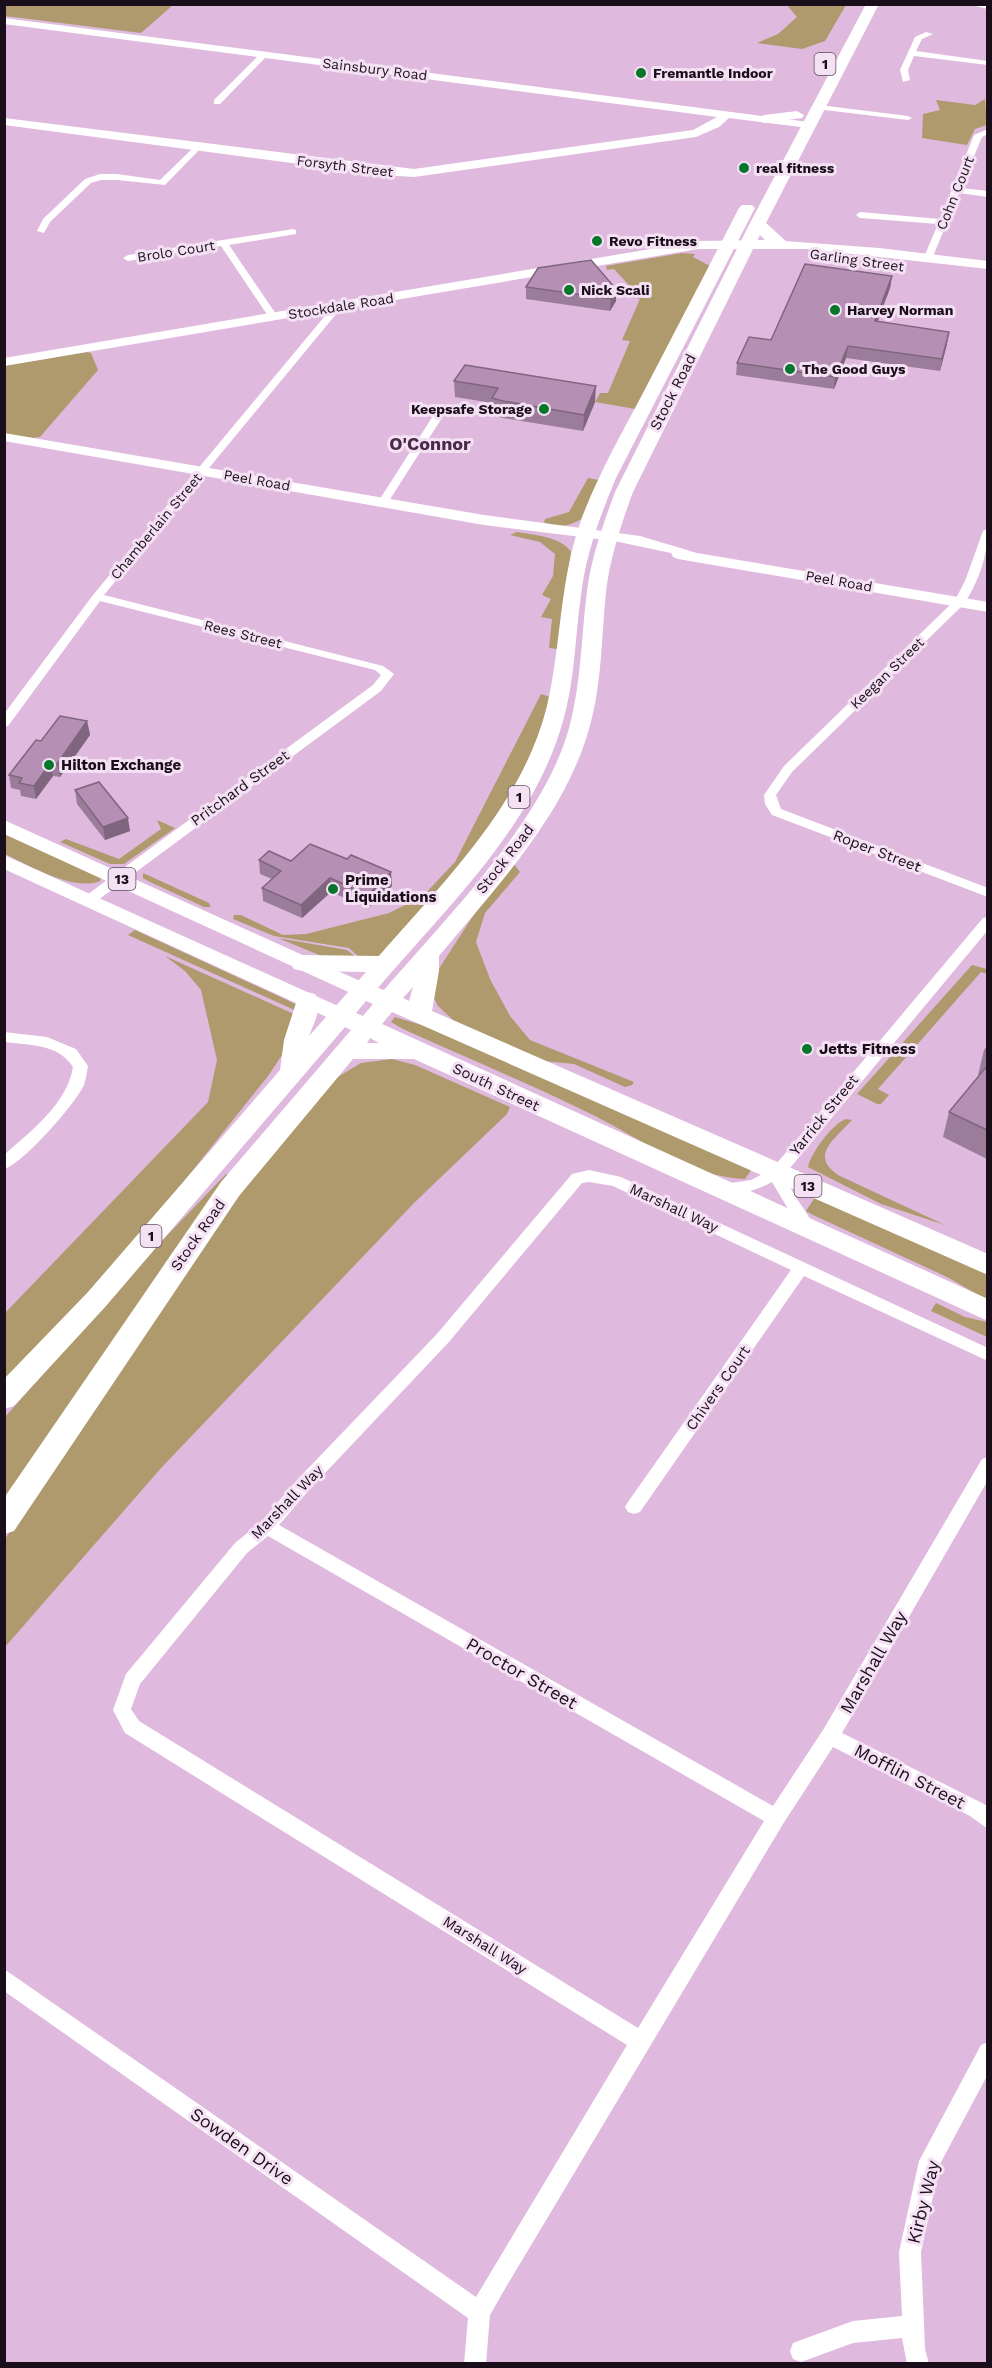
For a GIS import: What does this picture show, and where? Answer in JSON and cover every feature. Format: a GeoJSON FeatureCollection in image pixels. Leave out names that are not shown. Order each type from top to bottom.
{"type":"FeatureCollection","features":[{"type":"Feature","properties":{"kind":"highway","name":"Stock Road"},"geometry":{"type":"LineString","coordinates":[[4,1522],[230,1189],[522,839],[560,777],[579,729],[584,704],[594,609],[607,540],[630,478],[758,223],[873,4]]}},
{"type":"Feature","properties":{"kind":"highway"},"geometry":{"type":"LineString","coordinates":[[764,119],[794,121]]}},
{"type":"Feature","properties":{"kind":"highway","name":"Stock Road"},"geometry":{"type":"LineString","coordinates":[[4,1398],[97,1299],[292,1070],[386,964],[491,839],[511,811],[536,767],[558,701],[574,578],[584,537],[607,478],[757,190]]}},
{"type":"Feature","properties":{"kind":"highway"},"geometry":{"type":"LineString","coordinates":[[758,223],[770,237],[780,243]]}},
{"type":"Feature","properties":{"kind":"highway"},"geometry":{"type":"LineString","coordinates":[[420,1014],[421,999],[430,972],[427,955]]}},
{"type":"Feature","properties":{"kind":"highway"},"geometry":{"type":"LineString","coordinates":[[302,963],[386,964]]}},
{"type":"Feature","properties":{"kind":"highway","name":"13"},"geometry":{"type":"LineString","coordinates":[[363,990],[987,1265]]}},
{"type":"Feature","properties":{"kind":"highway"},"geometry":{"type":"LineString","coordinates":[[292,1070],[296,1040],[306,1014],[307,1000]]}},
{"type":"Feature","properties":{"kind":"highway","name":"South Street"},"geometry":{"type":"LineString","coordinates":[[340,1015],[987,1311]]}},
{"type":"Feature","properties":{"kind":"highway"},"geometry":{"type":"LineString","coordinates":[[344,1051],[391,1053],[419,1051]]}},
{"type":"Feature","properties":{"kind":"main road","name":"13"},"geometry":{"type":"LineString","coordinates":[[4,826],[363,990]]}},
{"type":"Feature","properties":{"kind":"main road","name":"South Street"},"geometry":{"type":"LineString","coordinates":[[4,861],[340,1015]]}},
{"type":"Feature","properties":{"kind":"street"},"geometry":{"type":"LineString","coordinates":[[972,4],[987,6]]}},
{"type":"Feature","properties":{"kind":"street","name":"Sainsbury Road"},"geometry":{"type":"LineString","coordinates":[[4,21],[726,116],[794,121],[808,127]]}},
{"type":"Feature","properties":{"kind":"street"},"geometry":{"type":"LineString","coordinates":[[906,80],[904,70],[919,38],[929,34]]}},
{"type":"Feature","properties":{"kind":"street"},"geometry":{"type":"LineString","coordinates":[[912,53],[987,63]]}},
{"type":"Feature","properties":{"kind":"street"},"geometry":{"type":"LineString","coordinates":[[217,102],[264,55]]}},
{"type":"Feature","properties":{"kind":"street"},"geometry":{"type":"LineString","coordinates":[[819,107],[908,118]]}},
{"type":"Feature","properties":{"kind":"street","name":"Forsyth Street"},"geometry":{"type":"LineString","coordinates":[[684,134],[704,124],[713,114]]}},
{"type":"Feature","properties":{"kind":"street","name":"Forsyth Street"},"geometry":{"type":"LineString","coordinates":[[4,121],[414,173],[707,130],[726,116]]}},
{"type":"Feature","properties":{"kind":"street","name":"Sainsbury Road"},"geometry":{"type":"LineString","coordinates":[[745,118],[764,119]]}},
{"type":"Feature","properties":{"kind":"street","name":"Cohn Court"},"geometry":{"type":"LineString","coordinates":[[929,257],[978,135],[986,131]]}},
{"type":"Feature","properties":{"kind":"street"},"geometry":{"type":"LineString","coordinates":[[41,231],[46,221],[88,181],[100,177],[117,177],[162,183],[197,147]]}},
{"type":"Feature","properties":{"kind":"street"},"geometry":{"type":"LineString","coordinates":[[957,190],[987,194]]}},
{"type":"Feature","properties":{"kind":"street"},"geometry":{"type":"LineString","coordinates":[[860,215],[944,222]]}},
{"type":"Feature","properties":{"kind":"street","name":"Brolo Court"},"geometry":{"type":"LineString","coordinates":[[128,258],[293,232]]}},
{"type":"Feature","properties":{"kind":"street","name":"Brolo Court"},"geometry":{"type":"LineString","coordinates":[[223,243],[273,317]]}},
{"type":"Feature","properties":{"kind":"street","name":"Garling Street"},"geometry":{"type":"LineString","coordinates":[[727,247],[780,243],[847,247],[987,265]]}},
{"type":"Feature","properties":{"kind":"street","name":"Garling Street"},"geometry":{"type":"LineString","coordinates":[[747,246],[987,278]]}},
{"type":"Feature","properties":{"kind":"street","name":"Stockdale Road"},"geometry":{"type":"LineString","coordinates":[[4,362],[679,250],[727,247]]}},
{"type":"Feature","properties":{"kind":"street","name":"Chamberlain Street"},"geometry":{"type":"LineString","coordinates":[[4,723],[97,597],[337,307]]}},
{"type":"Feature","properties":{"kind":"street"},"geometry":{"type":"LineString","coordinates":[[383,502],[442,410]]}},
{"type":"Feature","properties":{"kind":"street","name":"Peel Road"},"geometry":{"type":"LineString","coordinates":[[4,437],[509,524],[522,529],[607,540],[987,607]]}},
{"type":"Feature","properties":{"kind":"street","name":"Keegan Street"},"geometry":{"type":"LineString","coordinates":[[771,804],[770,795],[788,769],[960,602],[971,581],[987,531]]}},
{"type":"Feature","properties":{"kind":"street","name":"Rees Street"},"geometry":{"type":"LineString","coordinates":[[97,597],[372,667],[388,674]]}},
{"type":"Feature","properties":{"kind":"street","name":"Pritchard Street"},"geometry":{"type":"LineString","coordinates":[[89,900],[377,688],[388,674]]}},
{"type":"Feature","properties":{"kind":"street","name":"Roper Street"},"geometry":{"type":"LineString","coordinates":[[771,804],[776,812],[987,893]]}},
{"type":"Feature","properties":{"kind":"street","name":"Yarrick Street"},"geometry":{"type":"LineString","coordinates":[[719,1189],[754,1185],[777,1173],[987,921]]}},
{"type":"Feature","properties":{"kind":"street"},"geometry":{"type":"LineString","coordinates":[[4,1037],[32,1038],[65,1046],[79,1060],[81,1079],[72,1096],[4,1164]]}},
{"type":"Feature","properties":{"kind":"street"},"geometry":{"type":"LineString","coordinates":[[777,1173],[784,1195],[802,1214],[808,1230]]}},
{"type":"Feature","properties":{"kind":"street","name":"Marshall Way"},"geometry":{"type":"LineString","coordinates":[[641,2042],[132,1727],[122,1710],[132,1680],[241,1548],[267,1527],[303,1485],[442,1340],[577,1178],[589,1176],[616,1181],[987,1355]]}},
{"type":"Feature","properties":{"kind":"street","name":"Chivers Court"},"geometry":{"type":"LineString","coordinates":[[634,1507],[801,1268]]}},
{"type":"Feature","properties":{"kind":"street","name":"Marshall Way"},"geometry":{"type":"LineString","coordinates":[[475,2364],[479,2313],[777,1818],[830,1736],[987,1464]]}},
{"type":"Feature","properties":{"kind":"street","name":"Proctor Street"},"geometry":{"type":"LineString","coordinates":[[267,1527],[777,1818]]}},
{"type":"Feature","properties":{"kind":"street","name":"Mofflin Street"},"geometry":{"type":"LineString","coordinates":[[830,1736],[977,1810],[987,1820]]}},
{"type":"Feature","properties":{"kind":"street","name":"Sowden Drive"},"geometry":{"type":"LineString","coordinates":[[4,1979],[479,2313]]}},
{"type":"Feature","properties":{"kind":"street","name":"Kirby Way"},"geometry":{"type":"LineString","coordinates":[[918,2364],[914,2349],[910,2252],[930,2161],[987,2052]]}},
{"type":"Feature","properties":{"kind":"street"},"geometry":{"type":"LineString","coordinates":[[801,2351],[853,2332],[913,2326]]}},
{"type":"Feature","properties":{"kind":"shaded area"},"geometry":{"type":"Polygon","coordinates":[[[5,4],[173,5],[141,33],[5,16],[5,4]]]}},
{"type":"Feature","properties":{"kind":"shaded area"},"geometry":{"type":"Polygon","coordinates":[[[787,5],[846,5],[825,41],[802,49],[757,43],[778,34],[797,17],[787,5]]]}},
{"type":"Feature","properties":{"kind":"shaded area"},"geometry":{"type":"Polygon","coordinates":[[[985,99],[987,125],[975,129],[967,145],[922,138],[923,114],[940,110],[936,100],[975,105],[985,99]]]}},
{"type":"Feature","properties":{"kind":"shaded area"},"geometry":{"type":"Polygon","coordinates":[[[682,253],[695,254],[693,257],[710,266],[635,409],[595,402],[600,393],[608,393],[630,341],[622,340],[640,299],[631,297],[638,295],[614,269],[607,270],[606,266],[682,253]]]}},
{"type":"Feature","properties":{"kind":"shaded area"},"geometry":{"type":"Polygon","coordinates":[[[91,353],[98,370],[40,437],[5,434],[4,366],[91,353]]]}},
{"type":"Feature","properties":{"kind":"shaded area"},"geometry":{"type":"Polygon","coordinates":[[[588,478],[599,480],[581,519],[563,526],[544,522],[545,519],[569,512],[588,478]]]}},
{"type":"Feature","properties":{"kind":"shaded area"},"geometry":{"type":"Polygon","coordinates":[[[517,532],[554,539],[571,552],[558,649],[549,648],[552,619],[541,617],[551,599],[542,595],[553,576],[555,554],[540,542],[510,535],[517,532]]]}},
{"type":"Feature","properties":{"kind":"shaded area"},"geometry":{"type":"Polygon","coordinates":[[[541,694],[550,697],[541,728],[530,757],[500,811],[463,862],[395,941],[377,957],[359,957],[349,948],[274,936],[233,919],[234,915],[241,915],[283,935],[306,934],[389,913],[423,896],[455,862],[541,694]]]}},
{"type":"Feature","properties":{"kind":"shaded area"},"geometry":{"type":"Polygon","coordinates":[[[157,820],[175,828],[124,864],[110,864],[60,842],[66,839],[119,859],[161,829],[157,820]]]}},
{"type":"Feature","properties":{"kind":"shaded area"},"geometry":{"type":"Polygon","coordinates":[[[5,833],[101,878],[100,881],[77,883],[65,880],[51,876],[5,854],[5,833]]]}},
{"type":"Feature","properties":{"kind":"shaded area"},"geometry":{"type":"Polygon","coordinates":[[[514,864],[520,872],[485,913],[476,942],[490,979],[510,1016],[530,1040],[634,1082],[632,1085],[625,1087],[574,1064],[543,1061],[453,1020],[438,1006],[433,996],[435,979],[440,967],[484,899],[514,864]]]}},
{"type":"Feature","properties":{"kind":"shaded area"},"geometry":{"type":"Polygon","coordinates":[[[143,873],[209,903],[211,907],[204,907],[148,881],[143,878],[143,873]]]}},
{"type":"Feature","properties":{"kind":"shaded area"},"geometry":{"type":"Polygon","coordinates":[[[135,930],[295,1004],[299,1012],[128,935],[135,930]]]}},
{"type":"Feature","properties":{"kind":"shaded area"},"geometry":{"type":"Polygon","coordinates":[[[278,938],[347,950],[356,957],[324,957],[278,938]]]}},
{"type":"Feature","properties":{"kind":"shaded area"},"geometry":{"type":"Polygon","coordinates":[[[165,956],[296,1015],[284,1052],[268,1076],[154,1219],[5,1385],[5,1313],[208,1102],[217,1060],[201,990],[185,971],[165,956]]]}},
{"type":"Feature","properties":{"kind":"shaded area"},"geometry":{"type":"Polygon","coordinates":[[[972,965],[987,969],[987,974],[981,972],[878,1089],[889,1095],[881,1104],[857,1094],[972,965]]]}},
{"type":"Feature","properties":{"kind":"shaded area"},"geometry":{"type":"Polygon","coordinates":[[[395,1017],[425,1026],[752,1169],[745,1179],[725,1177],[686,1165],[571,1105],[403,1029],[391,1022],[395,1017]]]}},
{"type":"Feature","properties":{"kind":"shaded area"},"geometry":{"type":"Polygon","coordinates":[[[392,1059],[415,1065],[510,1107],[507,1114],[415,1202],[162,1467],[5,1647],[5,1539],[235,1200],[331,1081],[361,1063],[392,1059]]]}},
{"type":"Feature","properties":{"kind":"shaded area"},"geometry":{"type":"Polygon","coordinates":[[[846,1119],[852,1120],[832,1141],[825,1155],[831,1169],[840,1176],[945,1225],[881,1204],[808,1167],[813,1154],[823,1140],[840,1122],[846,1119]]]}},
{"type":"Feature","properties":{"kind":"shaded area"},"geometry":{"type":"Polygon","coordinates":[[[226,1174],[229,1174],[170,1256],[5,1502],[5,1417],[156,1247],[226,1174]]]}},
{"type":"Feature","properties":{"kind":"shaded area"},"geometry":{"type":"Polygon","coordinates":[[[815,1197],[987,1274],[987,1300],[947,1277],[806,1211],[815,1197]]]}},
{"type":"Feature","properties":{"kind":"shaded area"},"geometry":{"type":"Polygon","coordinates":[[[936,1303],[965,1317],[987,1322],[987,1337],[931,1311],[936,1303]]]}},
{"type":"Feature","properties":{"kind":"building"},"geometry":{"type":"Polygon","coordinates":[[[591,260],[616,289],[611,299],[526,287],[538,268],[591,260]]]}},
{"type":"Feature","properties":{"kind":"building","name":"Harvey Norman"},"geometry":{"type":"Polygon","coordinates":[[[805,264],[892,276],[875,321],[949,332],[942,359],[848,346],[835,377],[737,363],[749,337],[771,340],[805,264]]]}},
{"type":"Feature","properties":{"kind":"building"},"geometry":{"type":"Polygon","coordinates":[[[465,365],[596,386],[584,415],[492,398],[498,388],[454,381],[465,365]]]}},
{"type":"Feature","properties":{"kind":"building"},"geometry":{"type":"Polygon","coordinates":[[[60,716],[87,721],[57,764],[51,762],[34,786],[19,783],[22,778],[9,775],[36,740],[41,741],[60,716]]]}},
{"type":"Feature","properties":{"kind":"building"},"geometry":{"type":"Polygon","coordinates":[[[99,782],[128,818],[103,827],[75,790],[99,782]]]}},
{"type":"Feature","properties":{"kind":"building"},"geometry":{"type":"Polygon","coordinates":[[[310,844],[347,859],[351,855],[391,872],[368,895],[330,878],[301,905],[262,888],[281,871],[259,860],[269,851],[291,861],[310,844]]]}},
{"type":"Feature","properties":{"kind":"building"},"geometry":{"type":"Polygon","coordinates":[[[987,1066],[987,1130],[949,1112],[987,1066]]]}},
{"type":"Feature","properties":{"kind":"place","name":"Fremantle Indoor"},"geometry":{"type":"Point","coordinates":[641,73]}},
{"type":"Feature","properties":{"kind":"place","name":"real fitness"},"geometry":{"type":"Point","coordinates":[744,168]}},
{"type":"Feature","properties":{"kind":"place","name":"Revo Fitness"},"geometry":{"type":"Point","coordinates":[597,241]}},
{"type":"Feature","properties":{"kind":"place","name":"Nick Scali"},"geometry":{"type":"Point","coordinates":[569,290]}},
{"type":"Feature","properties":{"kind":"place","name":"Harvey Norman"},"geometry":{"type":"Point","coordinates":[835,310]}},
{"type":"Feature","properties":{"kind":"place","name":"The Good Guys"},"geometry":{"type":"Point","coordinates":[790,369]}},
{"type":"Feature","properties":{"kind":"place","name":"Keepsafe Storage"},"geometry":{"type":"Point","coordinates":[544,409]}},
{"type":"Feature","properties":{"kind":"place","name":"Hilton Exchange"},"geometry":{"type":"Point","coordinates":[49,765]}},
{"type":"Feature","properties":{"kind":"place","name":"Prime Liquidations"},"geometry":{"type":"Point","coordinates":[333,889]}},
{"type":"Feature","properties":{"kind":"place","name":"Jetts Fitness"},"geometry":{"type":"Point","coordinates":[807,1049]}},
{"type":"Feature","properties":{"kind":"district","name":"O'Connor"},"geometry":{"type":"Point","coordinates":[430,443]}}]}
